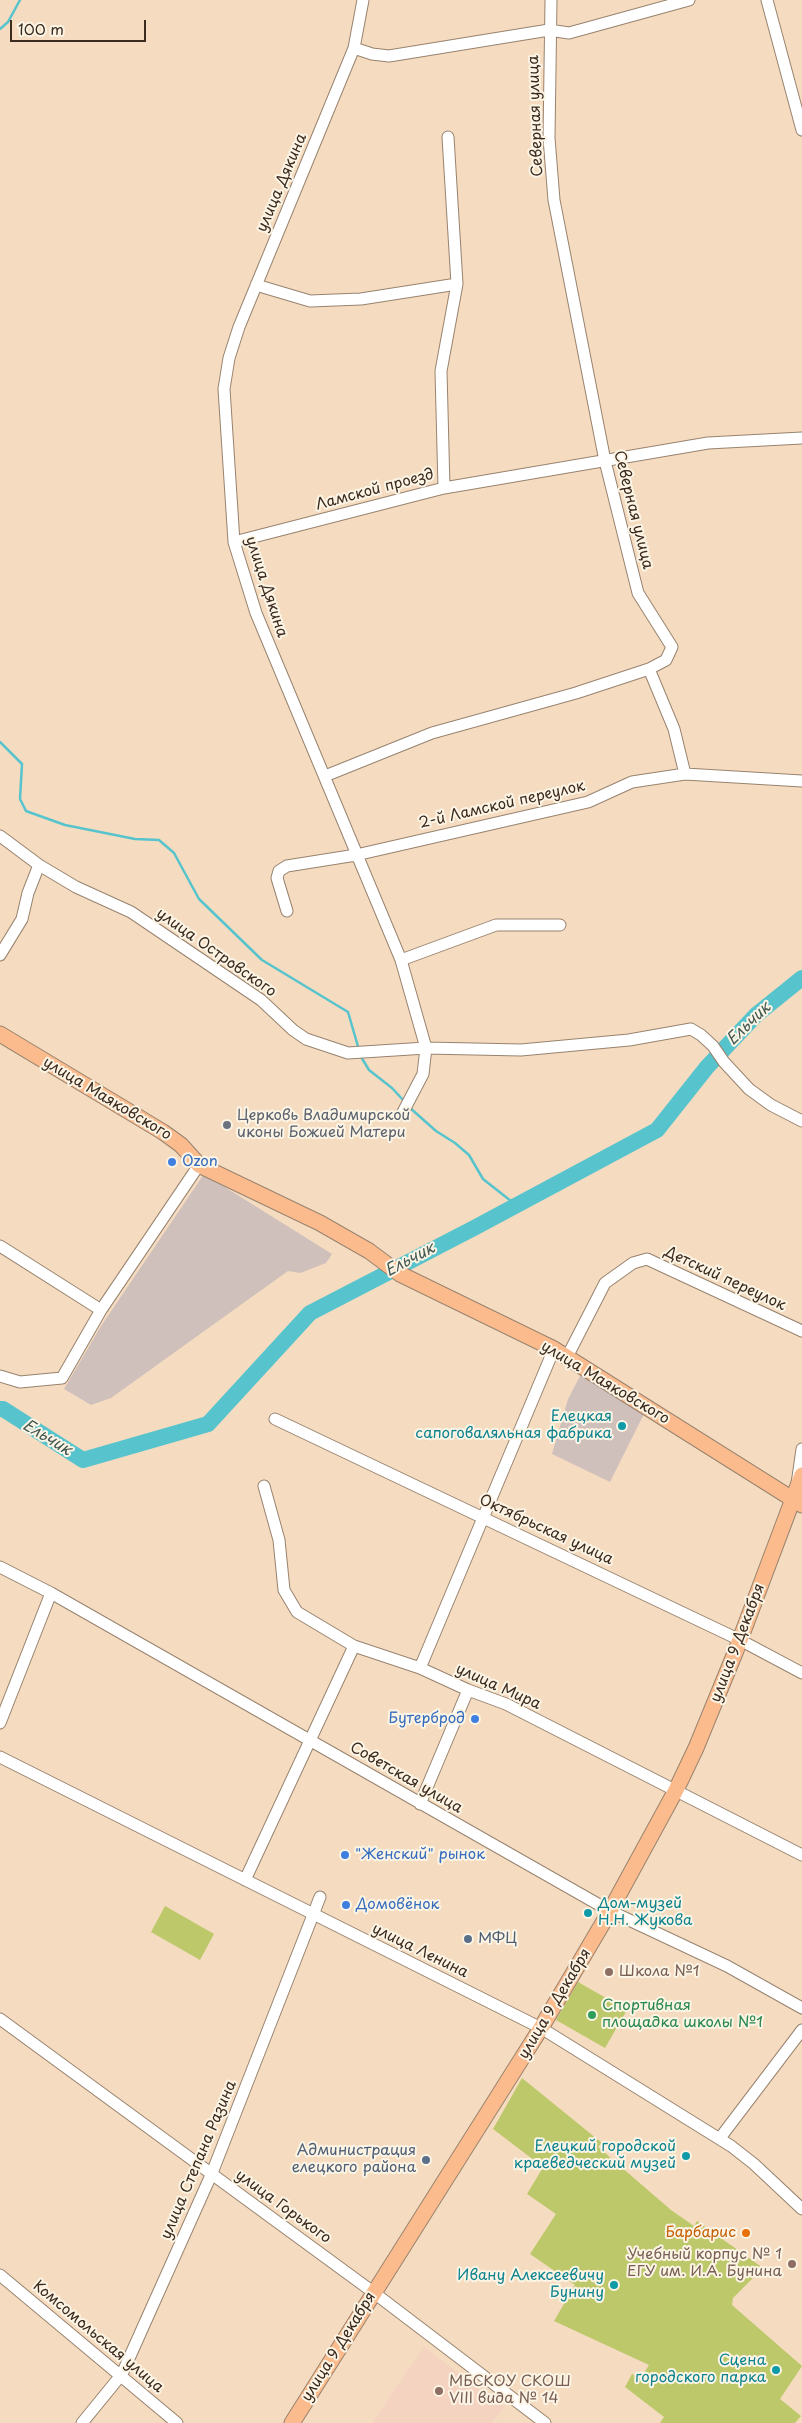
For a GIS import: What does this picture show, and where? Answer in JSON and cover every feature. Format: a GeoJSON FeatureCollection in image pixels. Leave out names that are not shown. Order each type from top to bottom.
{"type":"FeatureCollection","features":[{"type":"Feature","properties":{"kind":"main road","name":"улица Маяковского"},"geometry":{"type":"LineString","coordinates":[[0,1034],[163,1132],[181,1145],[199,1164],[320,1223],[369,1251],[400,1274],[561,1353],[797,1498]]}},
{"type":"Feature","properties":{"kind":"main road","name":"улица 9 Декабря"},"geometry":{"type":"LineString","coordinates":[[292,2423],[541,2028],[610,1911],[676,1790],[696,1748],[797,1498],[802,1475]]}},
{"type":"Feature","properties":{"kind":"street","name":"улица Дякина"},"geometry":{"type":"LineString","coordinates":[[362,0],[354,48],[256,285],[229,358],[224,389],[234,542],[256,613],[401,960],[426,1048],[423,1074],[402,1114]]}},
{"type":"Feature","properties":{"kind":"street","name":"Северная улица"},"geometry":{"type":"LineString","coordinates":[[325,776],[432,732],[576,693],[649,669],[666,660],[672,647],[638,594],[605,461],[554,200],[549,138],[549,30],[551,0]]}},
{"type":"Feature","properties":{"kind":"street"},"geometry":{"type":"LineString","coordinates":[[354,48],[372,54],[389,56],[549,30],[569,33],[689,0]]}},
{"type":"Feature","properties":{"kind":"street"},"geometry":{"type":"LineString","coordinates":[[767,0],[802,130]]}},
{"type":"Feature","properties":{"kind":"street","name":"Ламской проезд"},"geometry":{"type":"LineString","coordinates":[[234,542],[444,488],[441,371],[457,284],[448,137]]}},
{"type":"Feature","properties":{"kind":"street"},"geometry":{"type":"LineString","coordinates":[[256,285],[310,301],[361,299],[457,284]]}},
{"type":"Feature","properties":{"kind":"street"},"geometry":{"type":"LineString","coordinates":[[444,488],[708,443],[802,438]]}},
{"type":"Feature","properties":{"kind":"street"},"geometry":{"type":"LineString","coordinates":[[649,669],[674,729],[685,774]]}},
{"type":"Feature","properties":{"kind":"street","name":"2-й Ламской переулок"},"geometry":{"type":"LineString","coordinates":[[287,910],[277,878],[279,871],[288,866],[356,855],[588,802],[632,782],[685,774],[802,782]]}},
{"type":"Feature","properties":{"kind":"street","name":"улица Островского"},"geometry":{"type":"LineString","coordinates":[[0,836],[39,865],[76,887],[131,912],[261,1000],[306,1038],[348,1053],[426,1048],[521,1050],[629,1040],[691,1029],[713,1046],[724,1062],[749,1089],[770,1105],[802,1121]]}},
{"type":"Feature","properties":{"kind":"street"},"geometry":{"type":"LineString","coordinates":[[0,955],[22,919],[28,893],[39,865]]}},
{"type":"Feature","properties":{"kind":"street"},"geometry":{"type":"LineString","coordinates":[[401,960],[496,925],[560,925]]}},
{"type":"Feature","properties":{"kind":"street"},"geometry":{"type":"LineString","coordinates":[[0,1376],[20,1382],[62,1378],[101,1310],[199,1164]]}},
{"type":"Feature","properties":{"kind":"street"},"geometry":{"type":"LineString","coordinates":[[0,1246],[101,1310]]}},
{"type":"Feature","properties":{"kind":"street","name":"Детский переулок"},"geometry":{"type":"LineString","coordinates":[[561,1353],[605,1283],[633,1262],[647,1259],[802,1331]]}},
{"type":"Feature","properties":{"kind":"street"},"geometry":{"type":"LineString","coordinates":[[420,1668],[535,1390],[561,1353]]}},
{"type":"Feature","properties":{"kind":"street","name":"Октябрьская улица"},"geometry":{"type":"LineString","coordinates":[[275,1419],[740,1640],[802,1673]]}},
{"type":"Feature","properties":{"kind":"street"},"geometry":{"type":"LineString","coordinates":[[797,1498],[802,1449]]}},
{"type":"Feature","properties":{"kind":"street","name":"улица Мира"},"geometry":{"type":"LineString","coordinates":[[264,1486],[279,1540],[284,1590],[297,1612],[354,1646],[420,1668],[468,1690],[506,1704],[802,1855]]}},
{"type":"Feature","properties":{"kind":"street","name":"Советская улица"},"geometry":{"type":"LineString","coordinates":[[0,1567],[51,1593],[610,1911],[727,1966],[802,2008]]}},
{"type":"Feature","properties":{"kind":"street"},"geometry":{"type":"LineString","coordinates":[[0,1723],[51,1593]]}},
{"type":"Feature","properties":{"kind":"street"},"geometry":{"type":"LineString","coordinates":[[245,1880],[354,1646]]}},
{"type":"Feature","properties":{"kind":"street"},"geometry":{"type":"LineString","coordinates":[[420,1804],[468,1690]]}},
{"type":"Feature","properties":{"kind":"street","name":"улица Ленина"},"geometry":{"type":"LineString","coordinates":[[0,1757],[541,2028],[720,2138],[754,2164],[802,2209]]}},
{"type":"Feature","properties":{"kind":"street","name":"улица Степана Разина"},"geometry":{"type":"LineString","coordinates":[[82,2423],[122,2374],[212,2173],[320,1897]]}},
{"type":"Feature","properties":{"kind":"street","name":"улица Горького"},"geometry":{"type":"LineString","coordinates":[[0,2019],[373,2292],[545,2423]]}},
{"type":"Feature","properties":{"kind":"street"},"geometry":{"type":"LineString","coordinates":[[720,2138],[802,2030]]}},
{"type":"Feature","properties":{"kind":"street","name":"Комсомольская улица"},"geometry":{"type":"LineString","coordinates":[[0,2275],[122,2374],[177,2423]]}},
{"type":"Feature","properties":{"kind":"shaded area"},"geometry":{"type":"Polygon","coordinates":[[[204,1174],[332,1254],[326,1263],[300,1273],[288,1271],[111,1398],[91,1405],[64,1389],[101,1326],[204,1174]]]}},
{"type":"Feature","properties":{"kind":"shaded area"},"geometry":{"type":"Polygon","coordinates":[[[582,1372],[646,1410],[610,1482],[552,1454],[568,1399],[582,1372]]]}},
{"type":"Feature","properties":{"kind":"shaded area","name":"МБСКОУ СКОШ VIII вида № 14"},"geometry":{"type":"Polygon","coordinates":[[[424,2347],[504,2407],[492,2423],[372,2423],[424,2347]]]}},
{"type":"Feature","properties":{"kind":"green space"},"geometry":{"type":"Polygon","coordinates":[[[165,1906],[214,1934],[200,1960],[151,1932],[165,1906]]]}},
{"type":"Feature","properties":{"kind":"green space","name":"Спортивная площадка школы №1"},"geometry":{"type":"Polygon","coordinates":[[[578,1982],[627,2010],[605,2048],[556,2020],[578,1982]]]}},
{"type":"Feature","properties":{"kind":"green space"},"geometry":{"type":"Polygon","coordinates":[[[522,2078],[602,2143],[598,2147],[671,2210],[694,2226],[697,2221],[763,2268],[733,2298],[732,2305],[802,2366],[780,2399],[801,2416],[795,2423],[660,2423],[664,2417],[625,2387],[632,2374],[641,2378],[649,2365],[554,2321],[575,2285],[530,2254],[556,2214],[527,2194],[542,2169],[539,2164],[493,2129],[522,2078]]]}},
{"type":"Feature","properties":{"kind":"waterway"},"geometry":{"type":"LineString","coordinates":[[0,29],[8,22],[20,0]]}},
{"type":"Feature","properties":{"kind":"waterway"},"geometry":{"type":"LineString","coordinates":[[0,742],[22,764],[20,799],[26,811],[65,825],[135,839],[159,840],[174,853],[199,899],[262,960],[348,1012],[359,1050]]}},
{"type":"Feature","properties":{"kind":"waterway","name":"Ельчик"},"geometry":{"type":"LineString","coordinates":[[0,1409],[3,1409],[83,1460],[208,1424],[310,1313],[657,1130],[707,1067],[756,1015],[802,978]]}},
{"type":"Feature","properties":{"kind":"waterway"},"geometry":{"type":"LineString","coordinates":[[360,1055],[369,1070],[392,1088],[404,1101]]}},
{"type":"Feature","properties":{"kind":"waterway"},"geometry":{"type":"LineString","coordinates":[[409,1107],[436,1131],[469,1155],[483,1179],[516,1205]]}},
{"type":"Feature","properties":{"kind":"place","name":"Церковь Владимирской иконы Божией Матери"},"geometry":{"type":"Point","coordinates":[227,1125]}},
{"type":"Feature","properties":{"kind":"place","name":"Ozon"},"geometry":{"type":"Point","coordinates":[172,1162]}},
{"type":"Feature","properties":{"kind":"place","name":"Елецкая сапоговаляльная фабрика"},"geometry":{"type":"Point","coordinates":[622,1426]}},
{"type":"Feature","properties":{"kind":"place","name":"Бутерброд"},"geometry":{"type":"Point","coordinates":[475,1719]}},
{"type":"Feature","properties":{"kind":"place","name":"\"Женский\" рынок"},"geometry":{"type":"Point","coordinates":[345,1855]}},
{"type":"Feature","properties":{"kind":"place","name":"Домовёнок"},"geometry":{"type":"Point","coordinates":[346,1905]}},
{"type":"Feature","properties":{"kind":"place","name":"Дом-музей Н.Н. Жукова"},"geometry":{"type":"Point","coordinates":[588,1913]}},
{"type":"Feature","properties":{"kind":"place","name":"МФЦ"},"geometry":{"type":"Point","coordinates":[468,1939]}},
{"type":"Feature","properties":{"kind":"place","name":"Школа №1"},"geometry":{"type":"Point","coordinates":[609,1972]}},
{"type":"Feature","properties":{"kind":"place","name":"Спортивная площадка школы №1"},"geometry":{"type":"Point","coordinates":[592,2015]}},
{"type":"Feature","properties":{"kind":"place","name":"Елецкий городской краеведческий музей"},"geometry":{"type":"Point","coordinates":[686,2156]}},
{"type":"Feature","properties":{"kind":"place","name":"Администрация елецкого района"},"geometry":{"type":"Point","coordinates":[426,2160]}},
{"type":"Feature","properties":{"kind":"place","name":"Барбарис"},"geometry":{"type":"Point","coordinates":[746,2233]}},
{"type":"Feature","properties":{"kind":"place","name":"Учебный корпус № 1 ЕГУ им. И.А. Бунина"},"geometry":{"type":"Point","coordinates":[792,2264]}},
{"type":"Feature","properties":{"kind":"place","name":"Ивану Алексеевичу Бунину"},"geometry":{"type":"Point","coordinates":[614,2285]}},
{"type":"Feature","properties":{"kind":"place","name":"Сцена городского парка"},"geometry":{"type":"Point","coordinates":[776,2370]}},
{"type":"Feature","properties":{"kind":"place","name":"МБСКОУ СКОШ VIII вида № 14"},"geometry":{"type":"Point","coordinates":[439,2391]}}]}
